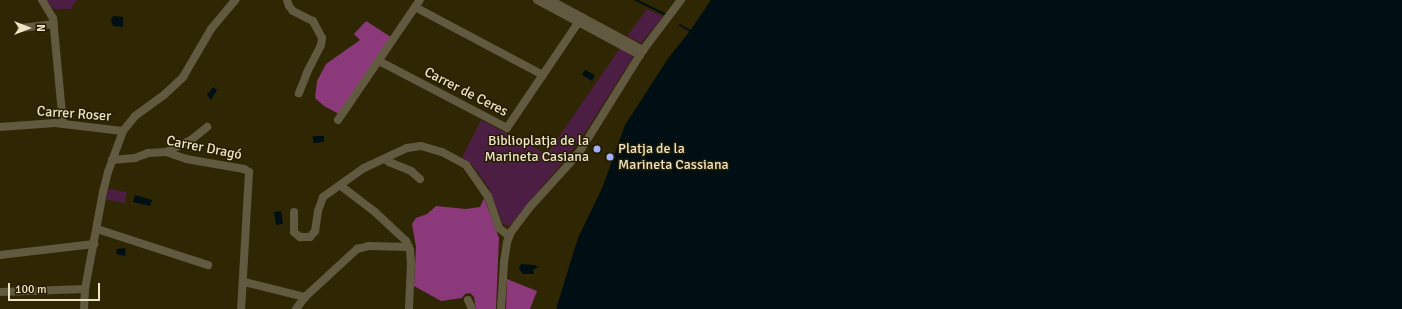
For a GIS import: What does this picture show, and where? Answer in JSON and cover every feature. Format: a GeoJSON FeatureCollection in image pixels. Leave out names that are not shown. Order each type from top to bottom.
{"type":"FeatureCollection","features":[{"type":"Feature","properties":{"kind":"street"},"geometry":{"type":"LineString","coordinates":[[42,0],[51,14],[54,24],[63,124]]}},
{"type":"Feature","properties":{"kind":"street"},"geometry":{"type":"LineString","coordinates":[[84,309],[85,289],[104,187],[122,131],[136,116],[183,77],[211,28],[235,0]]}},
{"type":"Feature","properties":{"kind":"street"},"geometry":{"type":"LineString","coordinates":[[287,0],[293,11],[313,21],[322,38],[321,45],[299,93]]}},
{"type":"Feature","properties":{"kind":"street"},"geometry":{"type":"LineString","coordinates":[[338,120],[420,0]]}},
{"type":"Feature","properties":{"kind":"street"},"geometry":{"type":"LineString","coordinates":[[536,0],[580,20],[642,53]]}},
{"type":"Feature","properties":{"kind":"street"},"geometry":{"type":"LineString","coordinates":[[550,0],[580,20]]}},
{"type":"Feature","properties":{"kind":"street"},"geometry":{"type":"LineString","coordinates":[[501,309],[504,262],[509,236],[529,208],[582,148],[642,53],[682,0]]}},
{"type":"Feature","properties":{"kind":"street"},"geometry":{"type":"LineString","coordinates":[[415,7],[543,76]]}},
{"type":"Feature","properties":{"kind":"street","name":"Carrer de Ceres"},"geometry":{"type":"LineString","coordinates":[[379,61],[506,128],[580,20]]}},
{"type":"Feature","properties":{"kind":"street"},"geometry":{"type":"LineString","coordinates":[[21,28],[54,24]]}},
{"type":"Feature","properties":{"kind":"street","name":"Carrer Roser"},"geometry":{"type":"LineString","coordinates":[[0,126],[44,123],[122,131]]}},
{"type":"Feature","properties":{"kind":"street"},"geometry":{"type":"LineString","coordinates":[[166,152],[192,140],[207,127]]}},
{"type":"Feature","properties":{"kind":"street"},"geometry":{"type":"LineString","coordinates":[[294,212],[294,232],[300,237],[310,237],[317,228],[318,211],[322,200],[358,172],[403,150],[418,146],[442,152],[458,159],[470,169],[488,196],[499,228],[509,236]]}},
{"type":"Feature","properties":{"kind":"street","name":"Carrer Dragó"},"geometry":{"type":"LineString","coordinates":[[112,160],[135,158],[148,153],[166,152],[186,159],[244,169],[250,172],[244,238],[244,282],[241,309]]}},
{"type":"Feature","properties":{"kind":"street"},"geometry":{"type":"LineString","coordinates":[[386,158],[389,162],[411,171],[420,179]]}},
{"type":"Feature","properties":{"kind":"street"},"geometry":{"type":"LineString","coordinates":[[340,186],[361,200],[392,227],[403,238],[409,247],[411,272],[409,309]]}},
{"type":"Feature","properties":{"kind":"street"},"geometry":{"type":"LineString","coordinates":[[97,228],[208,265]]}},
{"type":"Feature","properties":{"kind":"street"},"geometry":{"type":"LineString","coordinates":[[0,254],[94,244]]}},
{"type":"Feature","properties":{"kind":"street"},"geometry":{"type":"LineString","coordinates":[[296,309],[305,297],[347,257],[361,247],[409,247]]}},
{"type":"Feature","properties":{"kind":"street"},"geometry":{"type":"LineString","coordinates":[[244,282],[305,297]]}},
{"type":"Feature","properties":{"kind":"street"},"geometry":{"type":"LineString","coordinates":[[0,292],[85,289]]}},
{"type":"Feature","properties":{"kind":"street"},"geometry":{"type":"LineString","coordinates":[[468,300],[472,309]]}},
{"type":"Feature","properties":{"kind":"shaded area"},"geometry":{"type":"Polygon","coordinates":[[[46,0],[77,0],[71,9],[54,9],[46,0]]]}},
{"type":"Feature","properties":{"kind":"shaded area"},"geometry":{"type":"Polygon","coordinates":[[[711,0],[1402,0],[1402,309],[556,309],[578,238],[603,186],[625,125],[669,57],[690,31],[711,0]]]}},
{"type":"Feature","properties":{"kind":"shaded area"},"geometry":{"type":"Polygon","coordinates":[[[647,9],[663,17],[641,43],[627,36],[647,9]]]}},
{"type":"Feature","properties":{"kind":"shaded area"},"geometry":{"type":"Polygon","coordinates":[[[113,16],[123,17],[123,27],[113,26],[111,21],[113,16]]]}},
{"type":"Feature","properties":{"kind":"shaded area"},"geometry":{"type":"Polygon","coordinates":[[[366,21],[391,37],[339,114],[324,106],[315,98],[317,81],[326,64],[360,40],[354,34],[366,21]]]}},
{"type":"Feature","properties":{"kind":"shaded area"},"geometry":{"type":"Polygon","coordinates":[[[620,48],[633,57],[590,125],[568,156],[511,224],[509,226],[503,224],[489,188],[473,166],[462,157],[481,120],[547,154],[620,48]]]}},
{"type":"Feature","properties":{"kind":"shaded area"},"geometry":{"type":"Polygon","coordinates":[[[585,70],[595,75],[592,81],[582,75],[585,70]]]}},
{"type":"Feature","properties":{"kind":"shaded area"},"geometry":{"type":"Polygon","coordinates":[[[213,87],[217,90],[211,100],[207,95],[213,87]]]}},
{"type":"Feature","properties":{"kind":"shaded area"},"geometry":{"type":"Polygon","coordinates":[[[313,136],[324,136],[324,142],[313,143],[313,136]]]}},
{"type":"Feature","properties":{"kind":"shaded area"},"geometry":{"type":"Polygon","coordinates":[[[108,189],[127,192],[125,203],[106,200],[108,189]]]}},
{"type":"Feature","properties":{"kind":"shaded area"},"geometry":{"type":"Polygon","coordinates":[[[135,195],[152,200],[150,206],[133,202],[135,195]]]}},
{"type":"Feature","properties":{"kind":"shaded area"},"geometry":{"type":"Polygon","coordinates":[[[484,198],[499,238],[496,309],[476,309],[474,297],[470,293],[465,294],[462,298],[441,301],[414,286],[416,247],[412,224],[416,218],[427,214],[436,206],[466,209],[480,207],[484,198]]]}},
{"type":"Feature","properties":{"kind":"shaded area"},"geometry":{"type":"Polygon","coordinates":[[[281,211],[283,224],[276,225],[274,212],[281,211]]]}},
{"type":"Feature","properties":{"kind":"shaded area"},"geometry":{"type":"Polygon","coordinates":[[[125,248],[125,256],[116,254],[117,249],[125,248]]]}},
{"type":"Feature","properties":{"kind":"shaded area"},"geometry":{"type":"Polygon","coordinates":[[[521,264],[535,265],[538,267],[533,270],[534,274],[523,274],[519,269],[521,264]]]}},
{"type":"Feature","properties":{"kind":"shaded area"},"geometry":{"type":"Polygon","coordinates":[[[507,279],[537,291],[530,309],[506,309],[507,279]]]}},
{"type":"Feature","properties":{"kind":"waterway"},"geometry":{"type":"LineString","coordinates":[[636,0],[665,14]]}},
{"type":"Feature","properties":{"kind":"waterway"},"geometry":{"type":"LineString","coordinates":[[680,25],[690,31]]}},
{"type":"Feature","properties":{"kind":"place","name":"Biblioplatja de la Marineta Casiana"},"geometry":{"type":"Point","coordinates":[597,149]}},
{"type":"Feature","properties":{"kind":"place","name":"Platja de la Marineta Cassiana"},"geometry":{"type":"Point","coordinates":[610,157]}}]}
